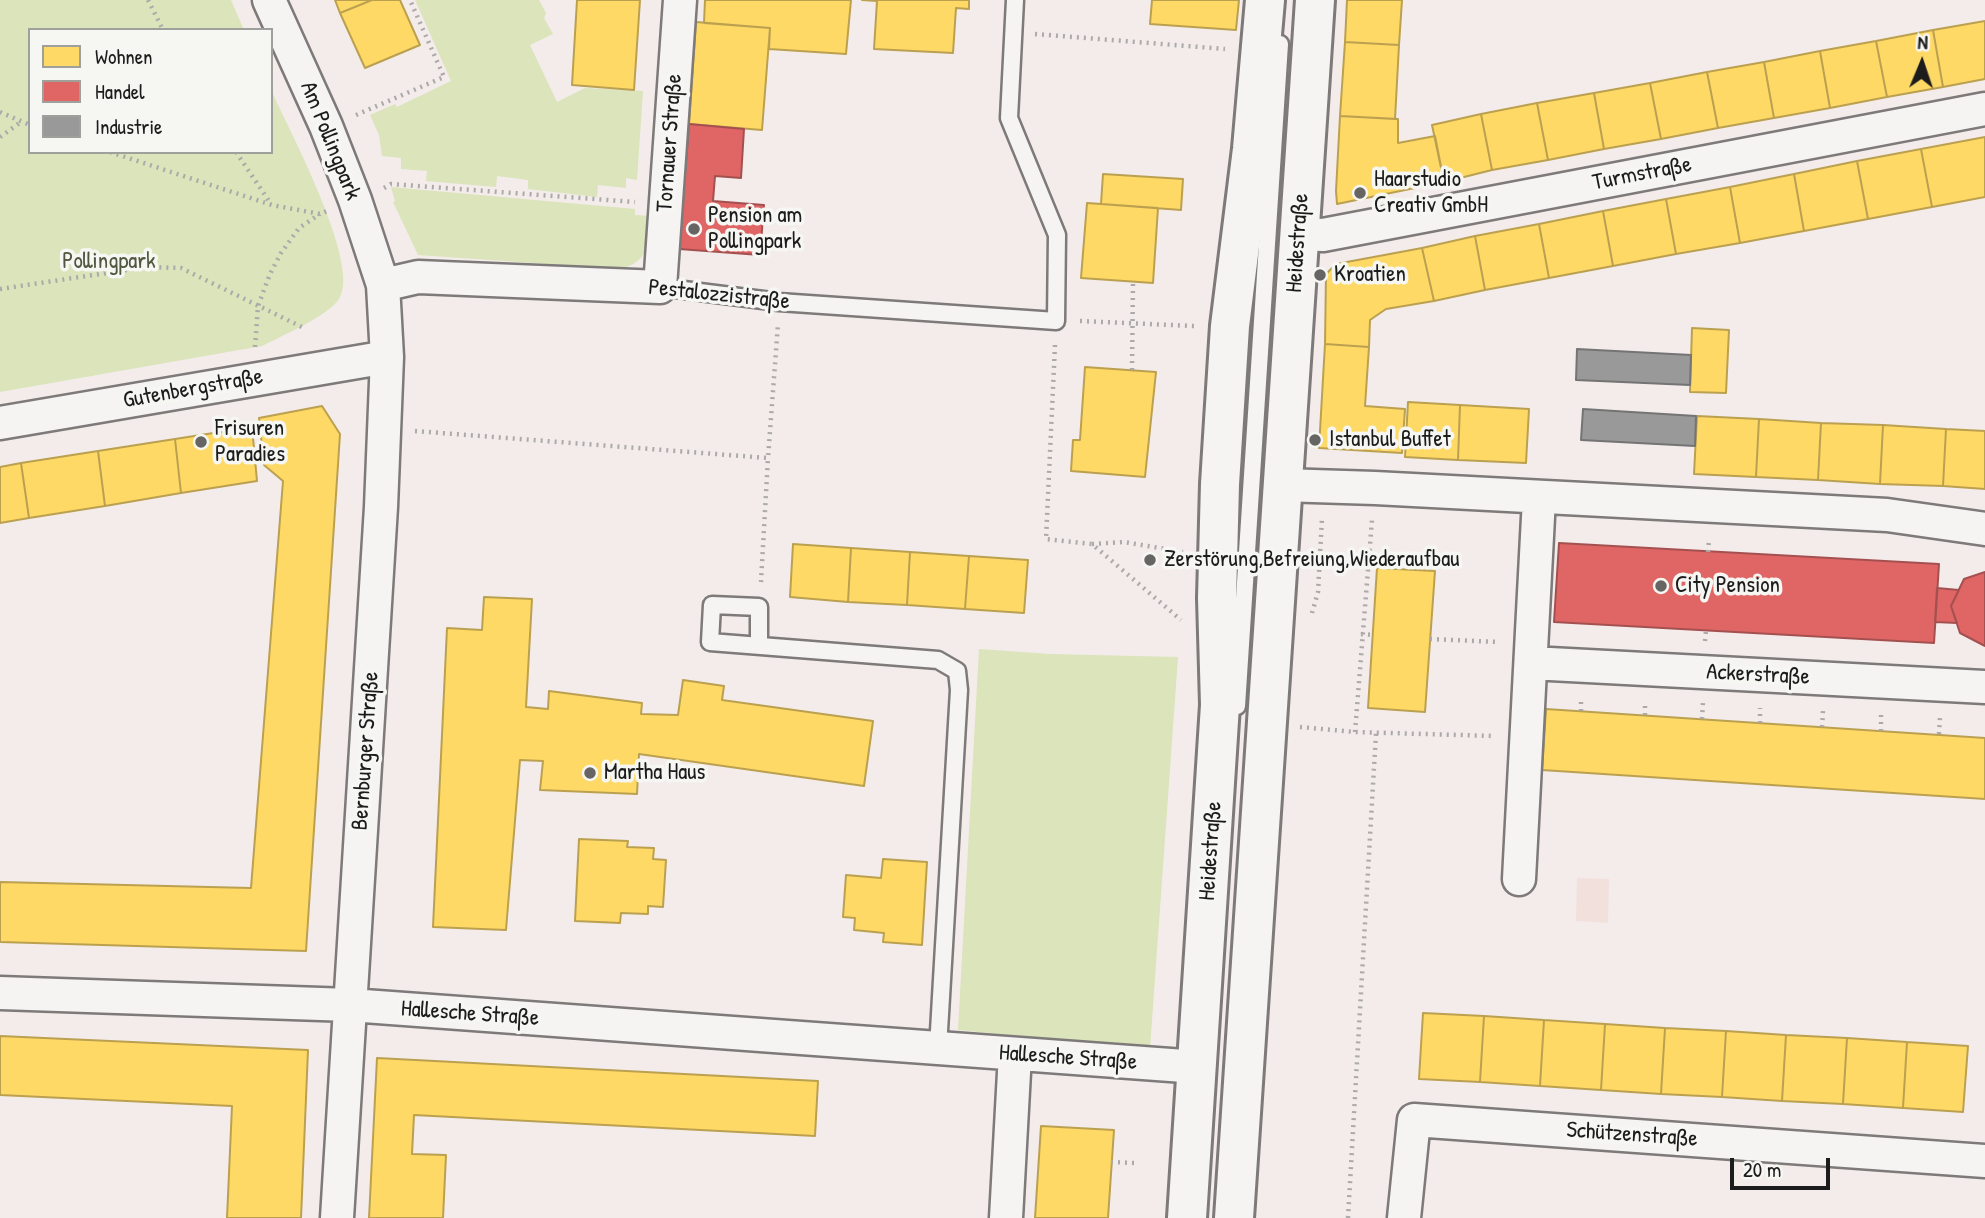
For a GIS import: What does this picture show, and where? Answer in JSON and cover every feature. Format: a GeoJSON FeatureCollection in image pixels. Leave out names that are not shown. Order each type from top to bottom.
{"type":"FeatureCollection","features":[{"type":"Feature","properties":{"kind":"main road","name":"Heidestraße"},"geometry":{"type":"LineString","coordinates":[[1234,1218],[1255,485],[1298,234],[1315,0]]}},
{"type":"Feature","properties":{"kind":"main road","name":"Heidestraße"},"geometry":{"type":"LineString","coordinates":[[1187,1218],[1220,705],[1217,598],[1255,485],[1230,327],[1252,149],[1273,14]]}},
{"type":"Feature","properties":{"kind":"street","name":"Am Pollingpark"},"geometry":{"type":"LineString","coordinates":[[270,0],[326,126],[355,200],[383,285]]}},
{"type":"Feature","properties":{"kind":"street","name":"Tornauer Straße"},"geometry":{"type":"LineString","coordinates":[[660,287],[680,0]]}},
{"type":"Feature","properties":{"kind":"street","name":"Turmstraße"},"geometry":{"type":"LineString","coordinates":[[1298,234],[1323,235],[1985,109]]}},
{"type":"Feature","properties":{"kind":"street","name":"Pestalozzistraße"},"geometry":{"type":"LineString","coordinates":[[383,285],[418,277],[660,287]]}},
{"type":"Feature","properties":{"kind":"street","name":"Bernburger Straße"},"geometry":{"type":"LineString","coordinates":[[337,1218],[385,428],[387,357],[383,285]]}},
{"type":"Feature","properties":{"kind":"street","name":"Gutenbergstraße"},"geometry":{"type":"LineString","coordinates":[[0,423],[387,357]]}},
{"type":"Feature","properties":{"kind":"street"},"geometry":{"type":"LineString","coordinates":[[1255,485],[1375,488],[1887,515],[1985,529]]}},
{"type":"Feature","properties":{"kind":"street"},"geometry":{"type":"LineString","coordinates":[[1520,879],[1539,498]]}},
{"type":"Feature","properties":{"kind":"street","name":"Ackerstraße"},"geometry":{"type":"LineString","coordinates":[[1532,653],[1985,687]]}},
{"type":"Feature","properties":{"kind":"street","name":"Hallesche Straße"},"geometry":{"type":"LineString","coordinates":[[0,993],[350,1005],[1198,1067]]}},
{"type":"Feature","properties":{"kind":"street"},"geometry":{"type":"LineString","coordinates":[[1006,1218],[1016,1054]]}},
{"type":"Feature","properties":{"kind":"street","name":"Schützenstraße"},"geometry":{"type":"LineString","coordinates":[[1405,1218],[1414,1120],[1985,1161]]}},
{"type":"Feature","properties":{"kind":"lane"},"geometry":{"type":"LineString","coordinates":[[1015,0],[1009,118],[1057,235],[1056,321]]}},
{"type":"Feature","properties":{"kind":"lane"},"geometry":{"type":"LineString","coordinates":[[1218,1218],[1255,485],[1273,14]]}},
{"type":"Feature","properties":{"kind":"lane"},"geometry":{"type":"LineString","coordinates":[[1236,721],[1294,41]]}},
{"type":"Feature","properties":{"kind":"lane","name":"Pestalozzistraße"},"geometry":{"type":"LineString","coordinates":[[660,287],[779,302],[1056,321]]}},
{"type":"Feature","properties":{"kind":"lane"},"geometry":{"type":"LineString","coordinates":[[759,646],[760,607],[712,605],[710,642],[759,646],[938,660],[957,671],[959,690],[939,1048]]}},
{"type":"Feature","properties":{"kind":"lane"},"geometry":{"type":"LineString","coordinates":[[1203,1218],[1220,954]]}},
{"type":"Feature","properties":{"kind":"path"},"geometry":{"type":"LineString","coordinates":[[148,0],[162,28]]}},
{"type":"Feature","properties":{"kind":"path"},"geometry":{"type":"LineString","coordinates":[[326,126],[444,77],[410,0]]}},
{"type":"Feature","properties":{"kind":"path"},"geometry":{"type":"LineString","coordinates":[[1013,32],[1232,50]]}},
{"type":"Feature","properties":{"kind":"path"},"geometry":{"type":"LineString","coordinates":[[0,112],[28,124]]}},
{"type":"Feature","properties":{"kind":"path"},"geometry":{"type":"LineString","coordinates":[[0,137],[21,122]]}},
{"type":"Feature","properties":{"kind":"path"},"geometry":{"type":"LineString","coordinates":[[116,154],[272,205],[320,214]]}},
{"type":"Feature","properties":{"kind":"path"},"geometry":{"type":"LineString","coordinates":[[237,154],[272,205]]}},
{"type":"Feature","properties":{"kind":"path"},"geometry":{"type":"LineString","coordinates":[[253,379],[258,306],[281,253],[299,228],[320,214],[391,184],[666,205]]}},
{"type":"Feature","properties":{"kind":"path"},"geometry":{"type":"LineString","coordinates":[[0,289],[147,267],[181,268],[306,329]]}},
{"type":"Feature","properties":{"kind":"path"},"geometry":{"type":"LineString","coordinates":[[1132,370],[1133,282]]}},
{"type":"Feature","properties":{"kind":"path"},"geometry":{"type":"LineString","coordinates":[[760,607],[779,302]]}},
{"type":"Feature","properties":{"kind":"path"},"geometry":{"type":"LineString","coordinates":[[1186,624],[1092,544],[1046,539],[1056,321],[1230,327]]}},
{"type":"Feature","properties":{"kind":"path"},"geometry":{"type":"LineString","coordinates":[[385,428],[768,458]]}},
{"type":"Feature","properties":{"kind":"path"},"geometry":{"type":"LineString","coordinates":[[1355,732],[1375,488]]}},
{"type":"Feature","properties":{"kind":"path"},"geometry":{"type":"LineString","coordinates":[[1361,634],[1373,635]]}},
{"type":"Feature","properties":{"kind":"path"},"geometry":{"type":"LineString","coordinates":[[1430,639],[1532,653]]}},
{"type":"Feature","properties":{"kind":"path"},"geometry":{"type":"LineString","coordinates":[[1293,726],[1376,733],[1527,737]]}},
{"type":"Feature","properties":{"kind":"path"},"geometry":{"type":"LineString","coordinates":[[1349,1218],[1376,733]]}},
{"type":"Feature","properties":{"kind":"path"},"geometry":{"type":"LineString","coordinates":[[1111,1162],[1135,1163]]}},
{"type":"Feature","properties":{"kind":"shaded area"},"geometry":{"type":"Polygon","coordinates":[[[1577,878],[1609,879],[1608,923],[1576,921],[1577,878]]]}},
{"type":"Feature","properties":{"kind":"green space","name":"Pollingpark"},"geometry":{"type":"Polygon","coordinates":[[[0,0],[231,0],[243,28],[28,28],[28,154],[273,154],[273,94],[332,228],[343,282],[339,299],[315,319],[262,346],[0,392],[0,0]]]}},
{"type":"Feature","properties":{"kind":"green space"},"geometry":{"type":"Polygon","coordinates":[[[415,0],[539,0],[546,13],[544,18],[553,34],[530,45],[557,102],[585,88],[643,91],[637,180],[626,178],[626,188],[598,185],[597,197],[528,189],[528,180],[497,176],[496,187],[426,181],[427,171],[401,169],[401,158],[382,156],[379,135],[370,115],[395,104],[397,107],[451,81],[415,0]]]}},
{"type":"Feature","properties":{"kind":"green space"},"geometry":{"type":"Polygon","coordinates":[[[391,187],[635,209],[635,215],[650,216],[646,250],[637,261],[620,269],[418,255],[393,202],[395,201],[391,187]]]}},
{"type":"Feature","properties":{"kind":"green space"},"geometry":{"type":"Polygon","coordinates":[[[979,649],[1050,654],[1178,657],[1150,1048],[958,1030],[979,649]]]}},
{"type":"Feature","properties":{"kind":"building: Wohnen"},"geometry":{"type":"Polygon","coordinates":[[[335,0],[372,0],[340,13],[335,0]]]}},
{"type":"Feature","properties":{"kind":"building: Wohnen"},"geometry":{"type":"Polygon","coordinates":[[[372,0],[400,0],[420,45],[365,68],[340,13],[372,0]]]}},
{"type":"Feature","properties":{"kind":"building: Wohnen"},"geometry":{"type":"Polygon","coordinates":[[[577,0],[640,0],[634,90],[572,85],[577,0]]]}},
{"type":"Feature","properties":{"kind":"building: Wohnen"},"geometry":{"type":"Polygon","coordinates":[[[705,0],[851,0],[846,54],[769,49],[770,28],[704,23],[705,0]]]}},
{"type":"Feature","properties":{"kind":"building: Wohnen"},"geometry":{"type":"Polygon","coordinates":[[[862,0],[969,0],[969,9],[956,8],[953,53],[874,49],[877,1],[862,0]]]}},
{"type":"Feature","properties":{"kind":"building: Wohnen"},"geometry":{"type":"Polygon","coordinates":[[[1152,0],[1239,0],[1236,30],[1150,24],[1152,0]]]}},
{"type":"Feature","properties":{"kind":"building: Wohnen"},"geometry":{"type":"Polygon","coordinates":[[[1347,0],[1402,0],[1399,45],[1345,42],[1347,0]]]}},
{"type":"Feature","properties":{"kind":"building: Wohnen"},"geometry":{"type":"Polygon","coordinates":[[[1985,21],[1985,79],[1943,87],[1933,30],[1985,21]]]}},
{"type":"Feature","properties":{"kind":"building: Wohnen"},"geometry":{"type":"Polygon","coordinates":[[[696,22],[770,28],[762,130],[689,124],[696,22]]]}},
{"type":"Feature","properties":{"kind":"building: Wohnen"},"geometry":{"type":"Polygon","coordinates":[[[1933,30],[1943,87],[1887,97],[1876,41],[1933,30]]]}},
{"type":"Feature","properties":{"kind":"building: Wohnen"},"geometry":{"type":"Polygon","coordinates":[[[1876,41],[1887,97],[1830,108],[1820,51],[1876,41]]]}},
{"type":"Feature","properties":{"kind":"building: Wohnen"},"geometry":{"type":"Polygon","coordinates":[[[1345,42],[1399,45],[1395,119],[1340,116],[1345,42]]]}},
{"type":"Feature","properties":{"kind":"building: Wohnen"},"geometry":{"type":"Polygon","coordinates":[[[1820,51],[1830,108],[1774,118],[1764,62],[1820,51]]]}},
{"type":"Feature","properties":{"kind":"building: Wohnen"},"geometry":{"type":"Polygon","coordinates":[[[1764,62],[1774,118],[1718,128],[1707,72],[1764,62]]]}},
{"type":"Feature","properties":{"kind":"building: Wohnen"},"geometry":{"type":"Polygon","coordinates":[[[1707,72],[1718,128],[1661,139],[1650,83],[1707,72]]]}},
{"type":"Feature","properties":{"kind":"building: Wohnen"},"geometry":{"type":"Polygon","coordinates":[[[1650,83],[1661,139],[1604,149],[1594,93],[1650,83]]]}},
{"type":"Feature","properties":{"kind":"building: Wohnen"},"geometry":{"type":"Polygon","coordinates":[[[1594,93],[1604,149],[1548,160],[1537,103],[1594,93]]]}},
{"type":"Feature","properties":{"kind":"building: Wohnen"},"geometry":{"type":"Polygon","coordinates":[[[1537,103],[1548,160],[1492,170],[1481,114],[1537,103]]]}},
{"type":"Feature","properties":{"kind":"building: Wohnen"},"geometry":{"type":"Polygon","coordinates":[[[1481,114],[1492,170],[1444,182],[1432,125],[1481,114]]]}},
{"type":"Feature","properties":{"kind":"building: Wohnen"},"geometry":{"type":"Polygon","coordinates":[[[1340,116],[1398,119],[1398,143],[1435,136],[1444,182],[1337,204],[1340,116]]]}},
{"type":"Feature","properties":{"kind":"building: Wohnen"},"geometry":{"type":"Polygon","coordinates":[[[1985,137],[1985,197],[1932,207],[1921,149],[1985,137]]]}},
{"type":"Feature","properties":{"kind":"building: Wohnen"},"geometry":{"type":"Polygon","coordinates":[[[1921,149],[1932,207],[1868,219],[1857,161],[1921,149]]]}},
{"type":"Feature","properties":{"kind":"building: Wohnen"},"geometry":{"type":"Polygon","coordinates":[[[1857,161],[1868,219],[1804,231],[1794,174],[1857,161]]]}},
{"type":"Feature","properties":{"kind":"building: Wohnen"},"geometry":{"type":"Polygon","coordinates":[[[1103,174],[1183,179],[1181,210],[1101,204],[1103,174]]]}},
{"type":"Feature","properties":{"kind":"building: Wohnen"},"geometry":{"type":"Polygon","coordinates":[[[1794,174],[1804,231],[1740,243],[1730,187],[1794,174]]]}},
{"type":"Feature","properties":{"kind":"building: Wohnen"},"geometry":{"type":"Polygon","coordinates":[[[1730,187],[1740,243],[1676,254],[1666,199],[1730,187]]]}},
{"type":"Feature","properties":{"kind":"building: Wohnen"},"geometry":{"type":"Polygon","coordinates":[[[1666,199],[1676,254],[1613,266],[1603,211],[1666,199]]]}},
{"type":"Feature","properties":{"kind":"building: Wohnen"},"geometry":{"type":"Polygon","coordinates":[[[1087,203],[1158,208],[1153,283],[1081,278],[1087,203]]]}},
{"type":"Feature","properties":{"kind":"building: Wohnen"},"geometry":{"type":"Polygon","coordinates":[[[1603,211],[1613,266],[1549,278],[1539,224],[1603,211]]]}},
{"type":"Feature","properties":{"kind":"building: Wohnen"},"geometry":{"type":"Polygon","coordinates":[[[1539,224],[1549,278],[1485,290],[1475,236],[1539,224]]]}},
{"type":"Feature","properties":{"kind":"building: Wohnen"},"geometry":{"type":"Polygon","coordinates":[[[1475,236],[1485,290],[1434,301],[1422,248],[1475,236]]]}},
{"type":"Feature","properties":{"kind":"building: Wohnen"},"geometry":{"type":"Polygon","coordinates":[[[1422,248],[1434,301],[1386,309],[1370,320],[1369,347],[1325,344],[1326,274],[1336,264],[1422,248]]]}},
{"type":"Feature","properties":{"kind":"building: Wohnen"},"geometry":{"type":"Polygon","coordinates":[[[1692,328],[1729,330],[1726,393],[1690,392],[1692,328]]]}},
{"type":"Feature","properties":{"kind":"building: Wohnen"},"geometry":{"type":"Polygon","coordinates":[[[1325,344],[1369,347],[1365,406],[1405,409],[1402,453],[1319,448],[1325,344]]]}},
{"type":"Feature","properties":{"kind":"building: Wohnen"},"geometry":{"type":"Polygon","coordinates":[[[1085,367],[1156,372],[1145,477],[1071,471],[1073,440],[1080,440],[1085,367]]]}},
{"type":"Feature","properties":{"kind":"building: Wohnen"},"geometry":{"type":"Polygon","coordinates":[[[1408,402],[1460,405],[1458,460],[1405,457],[1408,402]]]}},
{"type":"Feature","properties":{"kind":"building: Wohnen"},"geometry":{"type":"Polygon","coordinates":[[[1460,405],[1529,409],[1526,463],[1458,460],[1460,405]]]}},
{"type":"Feature","properties":{"kind":"building: Wohnen"},"geometry":{"type":"Polygon","coordinates":[[[322,406],[340,434],[306,951],[0,942],[0,882],[251,888],[283,481],[264,465],[259,418],[322,406]]]}},
{"type":"Feature","properties":{"kind":"building: Wohnen"},"geometry":{"type":"Polygon","coordinates":[[[1697,416],[1759,419],[1756,477],[1694,474],[1697,416]]]}},
{"type":"Feature","properties":{"kind":"building: Wohnen"},"geometry":{"type":"Polygon","coordinates":[[[1759,419],[1821,423],[1818,480],[1756,477],[1759,419]]]}},
{"type":"Feature","properties":{"kind":"building: Wohnen"},"geometry":{"type":"Polygon","coordinates":[[[1821,423],[1883,425],[1880,484],[1818,480],[1821,423]]]}},
{"type":"Feature","properties":{"kind":"building: Wohnen"},"geometry":{"type":"Polygon","coordinates":[[[1883,425],[1946,429],[1943,486],[1880,484],[1883,425]]]}},
{"type":"Feature","properties":{"kind":"building: Wohnen"},"geometry":{"type":"Polygon","coordinates":[[[252,427],[257,481],[181,493],[175,439],[252,427]]]}},
{"type":"Feature","properties":{"kind":"building: Wohnen"},"geometry":{"type":"Polygon","coordinates":[[[1946,429],[1985,431],[1985,489],[1943,486],[1946,429]]]}},
{"type":"Feature","properties":{"kind":"building: Wohnen"},"geometry":{"type":"Polygon","coordinates":[[[175,439],[181,493],[105,506],[98,451],[175,439]]]}},
{"type":"Feature","properties":{"kind":"building: Wohnen"},"geometry":{"type":"Polygon","coordinates":[[[98,451],[105,506],[29,518],[21,463],[98,451]]]}},
{"type":"Feature","properties":{"kind":"building: Wohnen"},"geometry":{"type":"Polygon","coordinates":[[[21,463],[29,518],[0,523],[0,467],[21,463]]]}},
{"type":"Feature","properties":{"kind":"building: Wohnen"},"geometry":{"type":"Polygon","coordinates":[[[793,544],[851,548],[848,602],[790,597],[793,544]]]}},
{"type":"Feature","properties":{"kind":"building: Wohnen"},"geometry":{"type":"Polygon","coordinates":[[[851,548],[910,552],[907,605],[848,602],[851,548]]]}},
{"type":"Feature","properties":{"kind":"building: Wohnen"},"geometry":{"type":"Polygon","coordinates":[[[910,552],[969,556],[965,609],[907,605],[910,552]]]}},
{"type":"Feature","properties":{"kind":"building: Wohnen"},"geometry":{"type":"Polygon","coordinates":[[[969,556],[1028,560],[1024,613],[965,609],[969,556]]]}},
{"type":"Feature","properties":{"kind":"building: Wohnen"},"geometry":{"type":"Polygon","coordinates":[[[1377,568],[1435,571],[1425,712],[1368,708],[1377,568]]]}},
{"type":"Feature","properties":{"kind":"building: Wohnen","name":"Martha Haus"},"geometry":{"type":"Polygon","coordinates":[[[484,597],[532,599],[526,707],[548,709],[549,691],[642,703],[641,714],[678,715],[683,680],[724,686],[722,700],[873,721],[864,786],[639,754],[637,794],[540,790],[543,761],[520,760],[506,930],[433,927],[447,628],[482,630],[484,597]]]}},
{"type":"Feature","properties":{"kind":"building: Wohnen"},"geometry":{"type":"Polygon","coordinates":[[[1546,709],[1985,738],[1985,799],[1542,770],[1546,709]]]}},
{"type":"Feature","properties":{"kind":"building: Wohnen"},"geometry":{"type":"Polygon","coordinates":[[[579,839],[628,841],[627,847],[654,848],[653,859],[666,860],[663,907],[648,906],[648,914],[621,913],[620,923],[575,921],[579,839]]]}},
{"type":"Feature","properties":{"kind":"building: Wohnen"},"geometry":{"type":"Polygon","coordinates":[[[883,859],[927,862],[922,945],[883,942],[884,933],[854,930],[855,918],[843,917],[846,875],[881,878],[883,859]]]}},
{"type":"Feature","properties":{"kind":"building: Wohnen"},"geometry":{"type":"Polygon","coordinates":[[[1423,1013],[1484,1016],[1480,1082],[1419,1079],[1423,1013]]]}},
{"type":"Feature","properties":{"kind":"building: Wohnen"},"geometry":{"type":"Polygon","coordinates":[[[1484,1016],[1544,1020],[1540,1086],[1480,1082],[1484,1016]]]}},
{"type":"Feature","properties":{"kind":"building: Wohnen"},"geometry":{"type":"Polygon","coordinates":[[[1544,1020],[1605,1024],[1601,1090],[1540,1086],[1544,1020]]]}},
{"type":"Feature","properties":{"kind":"building: Wohnen"},"geometry":{"type":"Polygon","coordinates":[[[1605,1024],[1665,1028],[1661,1094],[1601,1090],[1605,1024]]]}},
{"type":"Feature","properties":{"kind":"building: Wohnen"},"geometry":{"type":"Polygon","coordinates":[[[1665,1028],[1726,1031],[1722,1097],[1661,1094],[1665,1028]]]}},
{"type":"Feature","properties":{"kind":"building: Wohnen"},"geometry":{"type":"Polygon","coordinates":[[[1726,1031],[1786,1035],[1782,1101],[1722,1097],[1726,1031]]]}},
{"type":"Feature","properties":{"kind":"building: Wohnen"},"geometry":{"type":"Polygon","coordinates":[[[1786,1035],[1847,1038],[1843,1104],[1782,1101],[1786,1035]]]}},
{"type":"Feature","properties":{"kind":"building: Wohnen"},"geometry":{"type":"Polygon","coordinates":[[[0,1036],[308,1050],[301,1218],[227,1218],[232,1106],[0,1095],[0,1036]]]}},
{"type":"Feature","properties":{"kind":"building: Wohnen"},"geometry":{"type":"Polygon","coordinates":[[[1847,1038],[1907,1042],[1903,1108],[1843,1104],[1847,1038]]]}},
{"type":"Feature","properties":{"kind":"building: Wohnen"},"geometry":{"type":"Polygon","coordinates":[[[1907,1042],[1968,1046],[1963,1112],[1903,1108],[1907,1042]]]}},
{"type":"Feature","properties":{"kind":"building: Wohnen"},"geometry":{"type":"Polygon","coordinates":[[[377,1058],[818,1081],[815,1136],[414,1115],[412,1154],[446,1155],[443,1218],[369,1218],[377,1058]]]}},
{"type":"Feature","properties":{"kind":"building: Wohnen"},"geometry":{"type":"Polygon","coordinates":[[[1041,1126],[1114,1130],[1108,1218],[1035,1218],[1041,1126]]]}},
{"type":"Feature","properties":{"kind":"building: Handel"},"geometry":{"type":"Polygon","coordinates":[[[689,124],[744,129],[741,178],[715,176],[713,201],[764,205],[760,255],[679,249],[689,124]]]}},
{"type":"Feature","properties":{"kind":"building: Handel"},"geometry":{"type":"Polygon","coordinates":[[[1559,543],[1939,564],[1934,643],[1554,622],[1559,543]]]}},
{"type":"Feature","properties":{"kind":"building: Handel"},"geometry":{"type":"Polygon","coordinates":[[[1985,572],[1985,646],[1960,633],[1951,606],[1964,579],[1985,572]]]}},
{"type":"Feature","properties":{"kind":"building: Handel"},"geometry":{"type":"Polygon","coordinates":[[[1937,588],[1959,590],[1951,606],[1957,623],[1935,622],[1937,588]]]}},
{"type":"Feature","properties":{"kind":"building: Industrie"},"geometry":{"type":"Polygon","coordinates":[[[1577,349],[1691,355],[1690,385],[1576,380],[1577,349]]]}},
{"type":"Feature","properties":{"kind":"building: Industrie"},"geometry":{"type":"Polygon","coordinates":[[[1583,409],[1696,416],[1695,446],[1581,440],[1583,409]]]}},
{"type":"Feature","properties":{"kind":"place","name":"Haarstudio Creativ GmbH"},"geometry":{"type":"Point","coordinates":[1360,193]}},
{"type":"Feature","properties":{"kind":"place","name":"Pension am Pollingpark"},"geometry":{"type":"Point","coordinates":[694,229]}},
{"type":"Feature","properties":{"kind":"place","name":"Kroatien"},"geometry":{"type":"Point","coordinates":[1320,275]}},
{"type":"Feature","properties":{"kind":"place","name":"Istanbul Buffet"},"geometry":{"type":"Point","coordinates":[1315,440]}},
{"type":"Feature","properties":{"kind":"place","name":"Frisuren Paradies"},"geometry":{"type":"Point","coordinates":[201,442]}},
{"type":"Feature","properties":{"kind":"place","name":"Zerstörung,Befreiung,Wiederaufbau"},"geometry":{"type":"Point","coordinates":[1150,560]}},
{"type":"Feature","properties":{"kind":"place","name":"City Pension"},"geometry":{"type":"Point","coordinates":[1661,586]}},
{"type":"Feature","properties":{"kind":"place","name":"Martha Haus"},"geometry":{"type":"Point","coordinates":[590,773]}}]}
